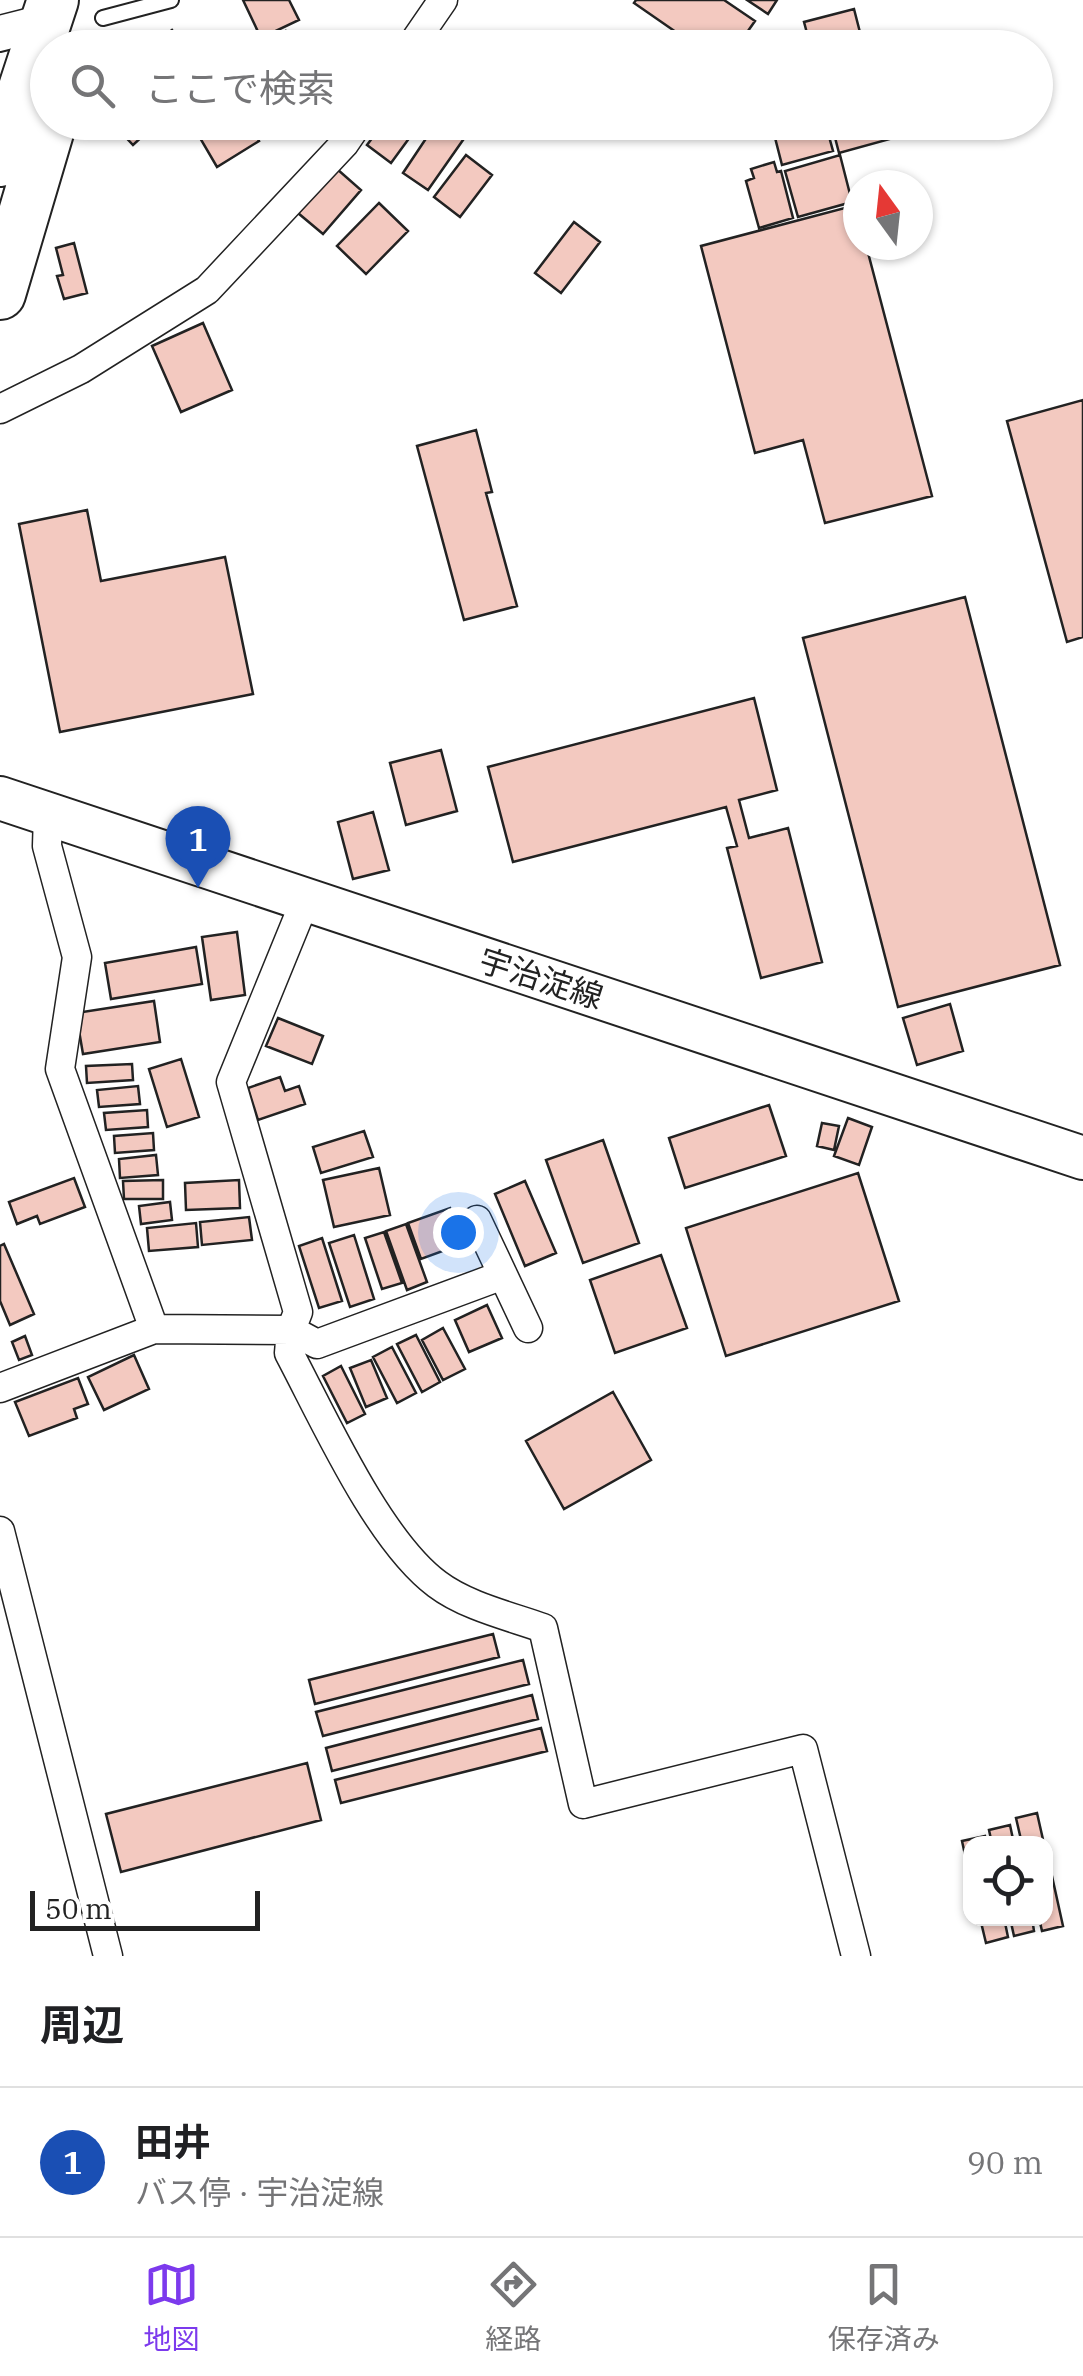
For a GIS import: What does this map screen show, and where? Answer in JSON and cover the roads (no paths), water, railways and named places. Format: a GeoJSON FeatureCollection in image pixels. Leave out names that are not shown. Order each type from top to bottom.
{"type":"FeatureCollection","features":[{"type":"Feature","properties":{"kind":"highway"},"geometry":{"type":"LineString","coordinates":[[0,161],[30,72]]}},
{"type":"Feature","properties":{"kind":"highway"},"geometry":{"type":"LineString","coordinates":[[0,294],[46,140]]}},
{"type":"Feature","properties":{"kind":"main road","name":"宇治淀線"},"geometry":{"type":"LineString","coordinates":[[0,798],[1083,1158]]}},
{"type":"Feature","properties":{"kind":"street"},"geometry":{"type":"LineString","coordinates":[[422,30],[443,0]]}},
{"type":"Feature","properties":{"kind":"street"},"geometry":{"type":"LineString","coordinates":[[0,409],[81,369],[207,290],[347,140]]}},
{"type":"Feature","properties":{"kind":"street"},"geometry":{"type":"LineString","coordinates":[[48,815],[47,846],[78,957],[60,1069],[154,1329]]}},
{"type":"Feature","properties":{"kind":"street"},"geometry":{"type":"LineString","coordinates":[[305,900],[231,1082],[298,1312],[289,1353],[366,1497],[413,1562],[438,1586],[543,1628],[583,1804],[804,1749],[856,1956]]}},
{"type":"Feature","properties":{"kind":"street"},"geometry":{"type":"LineString","coordinates":[[478,1220],[528,1328]]}},
{"type":"Feature","properties":{"kind":"street"},"geometry":{"type":"LineString","coordinates":[[0,1388],[154,1329],[291,1330],[317,1344],[503,1275]]}},
{"type":"Feature","properties":{"kind":"street"},"geometry":{"type":"LineString","coordinates":[[0,1531],[108,1956]]}},
{"type":"Feature","properties":{"kind":"lane"},"geometry":{"type":"LineString","coordinates":[[46,25],[171,0]]}},
{"type":"Feature","properties":{"kind":"place","name":"田井"},"geometry":{"type":"Point","coordinates":[198,888]}}]}
